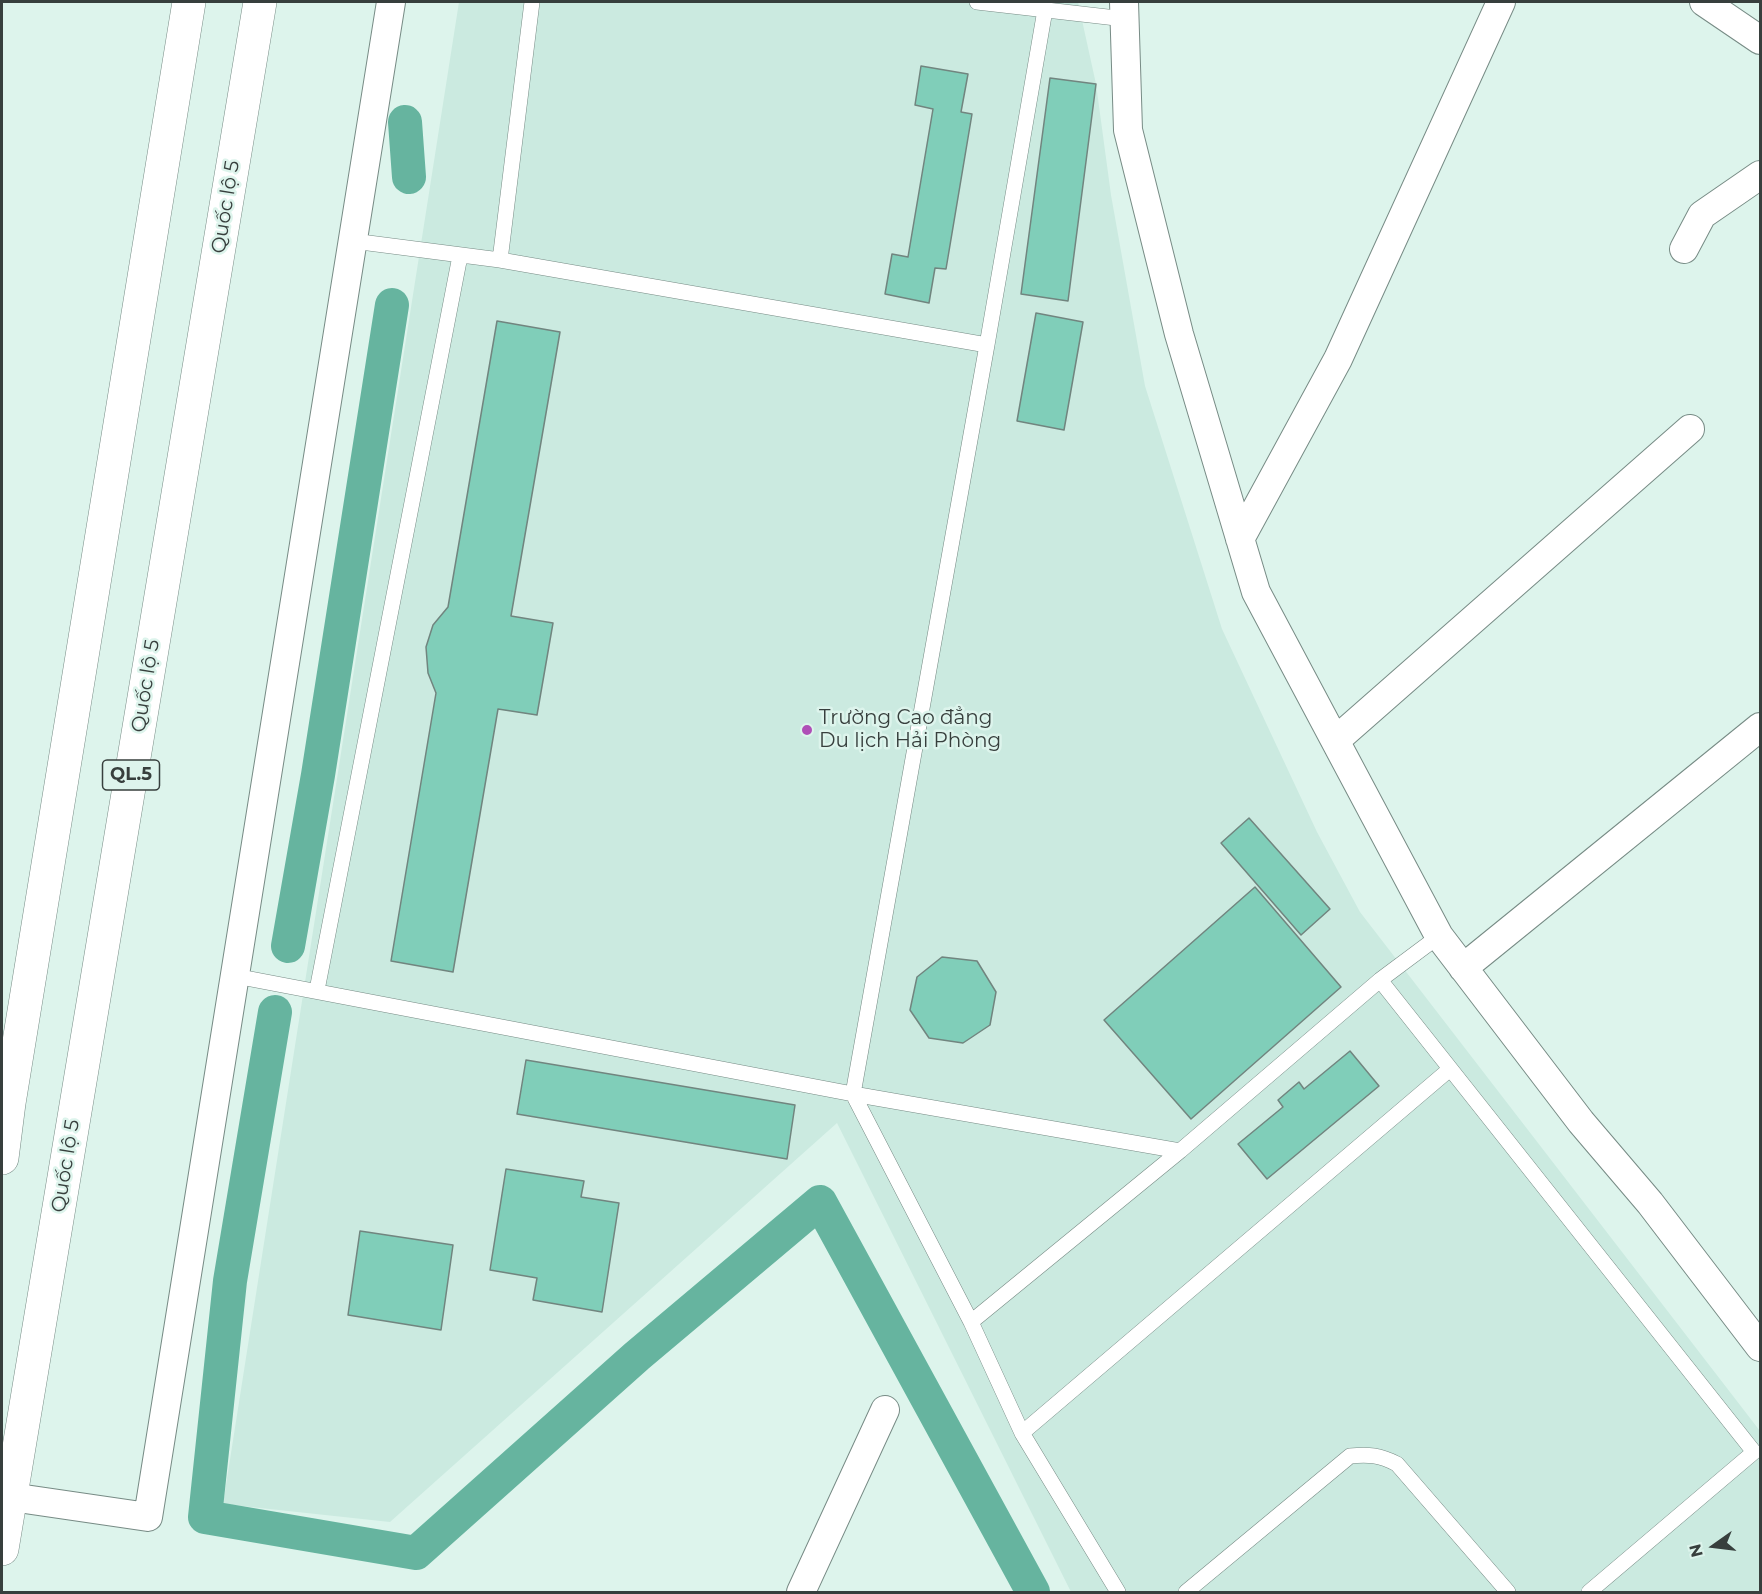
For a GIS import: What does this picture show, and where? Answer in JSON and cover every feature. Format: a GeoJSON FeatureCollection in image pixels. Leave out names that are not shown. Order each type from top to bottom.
{"type":"FeatureCollection","features":[{"type":"Feature","properties":{"kind":"highway"},"geometry":{"type":"LineString","coordinates":[[2,1158],[5,1102],[189,2]]}},
{"type":"Feature","properties":{"kind":"highway","name":"Quốc lộ 5"},"geometry":{"type":"LineString","coordinates":[[2,1549],[260,2]]}},
{"type":"Feature","properties":{"kind":"street"},"geometry":{"type":"LineString","coordinates":[[11,1497],[148,1517],[391,2]]}},
{"type":"Feature","properties":{"kind":"street"},"geometry":{"type":"LineString","coordinates":[[1240,540],[1338,359],[1501,2]]}},
{"type":"Feature","properties":{"kind":"street"},"geometry":{"type":"LineString","coordinates":[[1704,2],[1761,40]]}},
{"type":"Feature","properties":{"kind":"street"},"geometry":{"type":"LineString","coordinates":[[1125,10],[1128,130],[1179,334],[1256,592],[1439,936],[1581,1122],[1650,1203],[1761,1347]]}},
{"type":"Feature","properties":{"kind":"street"},"geometry":{"type":"LineString","coordinates":[[1684,249],[1702,215],[1761,176]]}},
{"type":"Feature","properties":{"kind":"street"},"geometry":{"type":"LineString","coordinates":[[1336,740],[1690,429]]}},
{"type":"Feature","properties":{"kind":"street"},"geometry":{"type":"LineString","coordinates":[[1464,969],[1761,727]]}},
{"type":"Feature","properties":{"kind":"street"},"geometry":{"type":"LineString","coordinates":[[801,1593],[885,1410]]}},
{"type":"Feature","properties":{"kind":"lane"},"geometry":{"type":"LineString","coordinates":[[500,260],[532,2]]}},
{"type":"Feature","properties":{"kind":"lane"},"geometry":{"type":"LineString","coordinates":[[977,2],[1045,10],[1125,10]]}},
{"type":"Feature","properties":{"kind":"lane"},"geometry":{"type":"LineString","coordinates":[[1045,10],[853,1094],[971,1322],[1022,1433],[1118,1593]]}},
{"type":"Feature","properties":{"kind":"lane"},"geometry":{"type":"LineString","coordinates":[[353,241],[500,260],[987,345]]}},
{"type":"Feature","properties":{"kind":"lane"},"geometry":{"type":"LineString","coordinates":[[317,990],[460,256]]}},
{"type":"Feature","properties":{"kind":"lane"},"geometry":{"type":"LineString","coordinates":[[971,1322],[1180,1150],[1380,980],[1439,936]]}},
{"type":"Feature","properties":{"kind":"lane"},"geometry":{"type":"LineString","coordinates":[[236,976],[853,1094],[1180,1150]]}},
{"type":"Feature","properties":{"kind":"lane"},"geometry":{"type":"LineString","coordinates":[[1380,980],[1754,1452],[1589,1593]]}},
{"type":"Feature","properties":{"kind":"lane"},"geometry":{"type":"LineString","coordinates":[[1022,1433],[1450,1069]]}},
{"type":"Feature","properties":{"kind":"lane"},"geometry":{"type":"LineString","coordinates":[[1186,1593],[1350,1456],[1369,1454],[1384,1457],[1397,1464],[1508,1593]]}},
{"type":"Feature","properties":{"kind":"shaded area","name":"Trường Cao đẳng Du lịch Hải Phòng"},"geometry":{"type":"Polygon","coordinates":[[[459,2],[1078,2],[1096,84],[1111,195],[1145,386],[1222,629],[1317,832],[1360,912],[1760,1431],[1760,1592],[1071,1592],[837,1123],[390,1522],[223,1504],[459,2]]]}},
{"type":"Feature","properties":{"kind":"building"},"geometry":{"type":"Polygon","coordinates":[[[921,66],[968,74],[961,112],[972,114],[946,269],[935,268],[929,303],[885,294],[892,254],[908,257],[933,109],[915,105],[921,66]]]}},
{"type":"Feature","properties":{"kind":"building"},"geometry":{"type":"Polygon","coordinates":[[[1050,78],[1096,84],[1068,301],[1021,294],[1050,78]]]}},
{"type":"Feature","properties":{"kind":"building"},"geometry":{"type":"Polygon","coordinates":[[[1036,313],[1083,322],[1064,430],[1017,421],[1036,313]]]}},
{"type":"Feature","properties":{"kind":"building"},"geometry":{"type":"Polygon","coordinates":[[[497,321],[560,332],[511,616],[553,623],[537,715],[498,709],[453,972],[391,961],[436,693],[428,673],[426,647],[433,625],[448,607],[497,321]]]}},
{"type":"Feature","properties":{"kind":"building"},"geometry":{"type":"Polygon","coordinates":[[[1249,818],[1330,909],[1301,935],[1221,843],[1249,818]]]}},
{"type":"Feature","properties":{"kind":"building"},"geometry":{"type":"Polygon","coordinates":[[[1255,887],[1341,987],[1191,1119],[1104,1020],[1255,887]]]}},
{"type":"Feature","properties":{"kind":"building"},"geometry":{"type":"Polygon","coordinates":[[[942,957],[977,961],[996,992],[990,1025],[963,1043],[929,1038],[910,1010],[917,977],[942,957]]]}},
{"type":"Feature","properties":{"kind":"building"},"geometry":{"type":"Polygon","coordinates":[[[1350,1051],[1379,1086],[1267,1179],[1238,1144],[1283,1107],[1278,1100],[1299,1082],[1304,1089],[1350,1051]]]}},
{"type":"Feature","properties":{"kind":"building"},"geometry":{"type":"Polygon","coordinates":[[[526,1060],[795,1105],[787,1159],[517,1114],[526,1060]]]}},
{"type":"Feature","properties":{"kind":"building"},"geometry":{"type":"Polygon","coordinates":[[[506,1169],[584,1181],[581,1197],[619,1203],[602,1312],[533,1300],[537,1278],[490,1270],[506,1169]]]}},
{"type":"Feature","properties":{"kind":"building"},"geometry":{"type":"Polygon","coordinates":[[[360,1231],[453,1245],[441,1330],[348,1315],[360,1231]]]}},
{"type":"Feature","properties":{"kind":"waterway"},"geometry":{"type":"LineString","coordinates":[[405,122],[409,177]]}},
{"type":"Feature","properties":{"kind":"waterway"},"geometry":{"type":"LineString","coordinates":[[288,946],[318,775],[392,305]]}},
{"type":"Feature","properties":{"kind":"waterway"},"geometry":{"type":"LineString","coordinates":[[275,1012],[230,1281],[205,1517],[416,1553],[637,1356],[820,1202],[1033,1592]]}},
{"type":"Feature","properties":{"kind":"place","name":"Trường Cao đẳng Du lịch Hải Phòng"},"geometry":{"type":"Point","coordinates":[807,730]}}]}
